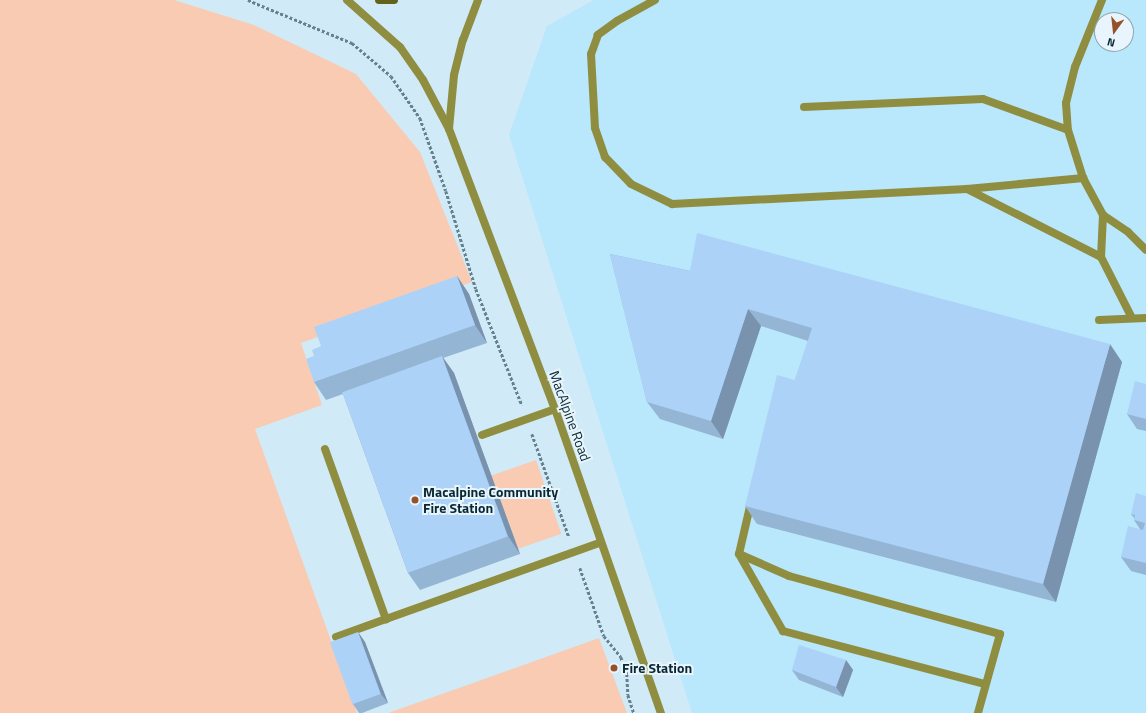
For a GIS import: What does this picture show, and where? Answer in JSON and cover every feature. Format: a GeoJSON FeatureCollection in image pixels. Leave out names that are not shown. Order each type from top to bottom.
{"type":"FeatureCollection","features":[{"type":"Feature","properties":{"kind":"main road"},"geometry":{"type":"LineString","coordinates":[[379,0],[394,0]]}},
{"type":"Feature","properties":{"kind":"street","name":"MacAlpine Road"},"geometry":{"type":"LineString","coordinates":[[347,0],[400,47],[423,80],[450,129],[555,409],[600,543],[661,713]]}},
{"type":"Feature","properties":{"kind":"street","name":"MacAlpine Road"},"geometry":{"type":"LineString","coordinates":[[450,129],[454,75],[463,40],[478,0]]}},
{"type":"Feature","properties":{"kind":"street"},"geometry":{"type":"LineString","coordinates":[[655,0],[616,21],[598,35],[591,54],[595,128],[605,157],[631,184],[672,204],[967,189],[1083,178]]}},
{"type":"Feature","properties":{"kind":"street"},"geometry":{"type":"LineString","coordinates":[[1102,0],[1075,67],[1066,103],[1068,130],[1083,178],[1103,215],[1128,232],[1146,250]]}},
{"type":"Feature","properties":{"kind":"street"},"geometry":{"type":"LineString","coordinates":[[804,107],[983,99],[1068,130]]}},
{"type":"Feature","properties":{"kind":"street"},"geometry":{"type":"LineString","coordinates":[[967,189],[1101,257]]}},
{"type":"Feature","properties":{"kind":"street"},"geometry":{"type":"LineString","coordinates":[[1103,215],[1101,257],[1132,318]]}},
{"type":"Feature","properties":{"kind":"street"},"geometry":{"type":"LineString","coordinates":[[1099,320],[1146,318]]}},
{"type":"Feature","properties":{"kind":"street"},"geometry":{"type":"LineString","coordinates":[[482,435],[555,409]]}},
{"type":"Feature","properties":{"kind":"street"},"geometry":{"type":"LineString","coordinates":[[325,449],[386,619]]}},
{"type":"Feature","properties":{"kind":"street"},"geometry":{"type":"LineString","coordinates":[[753,493],[739,554],[783,631],[985,684]]}},
{"type":"Feature","properties":{"kind":"street"},"geometry":{"type":"LineString","coordinates":[[336,637],[600,543]]}},
{"type":"Feature","properties":{"kind":"street"},"geometry":{"type":"LineString","coordinates":[[739,554],[789,576],[1000,634],[978,713]]}},
{"type":"Feature","properties":{"kind":"path"},"geometry":{"type":"LineString","coordinates":[[248,0],[352,44],[391,76],[420,118],[446,191],[476,289],[527,419],[604,636],[621,657],[623,662],[627,674],[628,695],[634,713]]}},
{"type":"Feature","properties":{"kind":"shaded area"},"geometry":{"type":"Polygon","coordinates":[[[0,0],[174,0],[254,25],[356,74],[420,152],[472,282],[301,343],[322,405],[255,429],[357,713],[0,713],[0,0]]]}},
{"type":"Feature","properties":{"kind":"shaded area"},"geometry":{"type":"Polygon","coordinates":[[[594,0],[1146,0],[1146,713],[692,713],[509,135],[547,26],[594,0]]]}},
{"type":"Feature","properties":{"kind":"shaded area"},"geometry":{"type":"Polygon","coordinates":[[[536,460],[561,534],[516,549],[491,476],[536,460]]]}},
{"type":"Feature","properties":{"kind":"shaded area"},"geometry":{"type":"Polygon","coordinates":[[[599,638],[627,713],[388,713],[459,688],[599,638]]]}},
{"type":"Feature","properties":{"kind":"building"},"geometry":{"type":"Polygon","coordinates":[[[697,233],[1110,344],[1043,584],[745,506],[777,375],[795,380],[812,328],[748,309],[711,421],[647,402],[610,254],[690,271],[697,233]]]}},
{"type":"Feature","properties":{"kind":"building"},"geometry":{"type":"Polygon","coordinates":[[[457,276],[475,325],[314,382],[306,359],[314,356],[312,350],[321,346],[314,327],[457,276]]]}},
{"type":"Feature","properties":{"kind":"building"},"geometry":{"type":"Polygon","coordinates":[[[442,356],[508,536],[408,573],[342,392],[442,356]]]}},
{"type":"Feature","properties":{"kind":"building"},"geometry":{"type":"Polygon","coordinates":[[[1135,381],[1146,384],[1146,419],[1127,414],[1135,381]]]}},
{"type":"Feature","properties":{"kind":"building"},"geometry":{"type":"Polygon","coordinates":[[[1136,493],[1146,496],[1146,563],[1121,557],[1128,526],[1143,530],[1145,523],[1134,520],[1135,515],[1131,514],[1136,493]]]}},
{"type":"Feature","properties":{"kind":"building"},"geometry":{"type":"Polygon","coordinates":[[[358,632],[381,694],[352,704],[330,642],[358,632]]]}},
{"type":"Feature","properties":{"kind":"building"},"geometry":{"type":"Polygon","coordinates":[[[799,645],[846,660],[836,687],[792,670],[799,645]]]}},
{"type":"Feature","properties":{"kind":"place","name":"Macalpine Community Fire Station"},"geometry":{"type":"Point","coordinates":[415,500]}},
{"type":"Feature","properties":{"kind":"place","name":"Fire Station"},"geometry":{"type":"Point","coordinates":[614,668]}}]}
